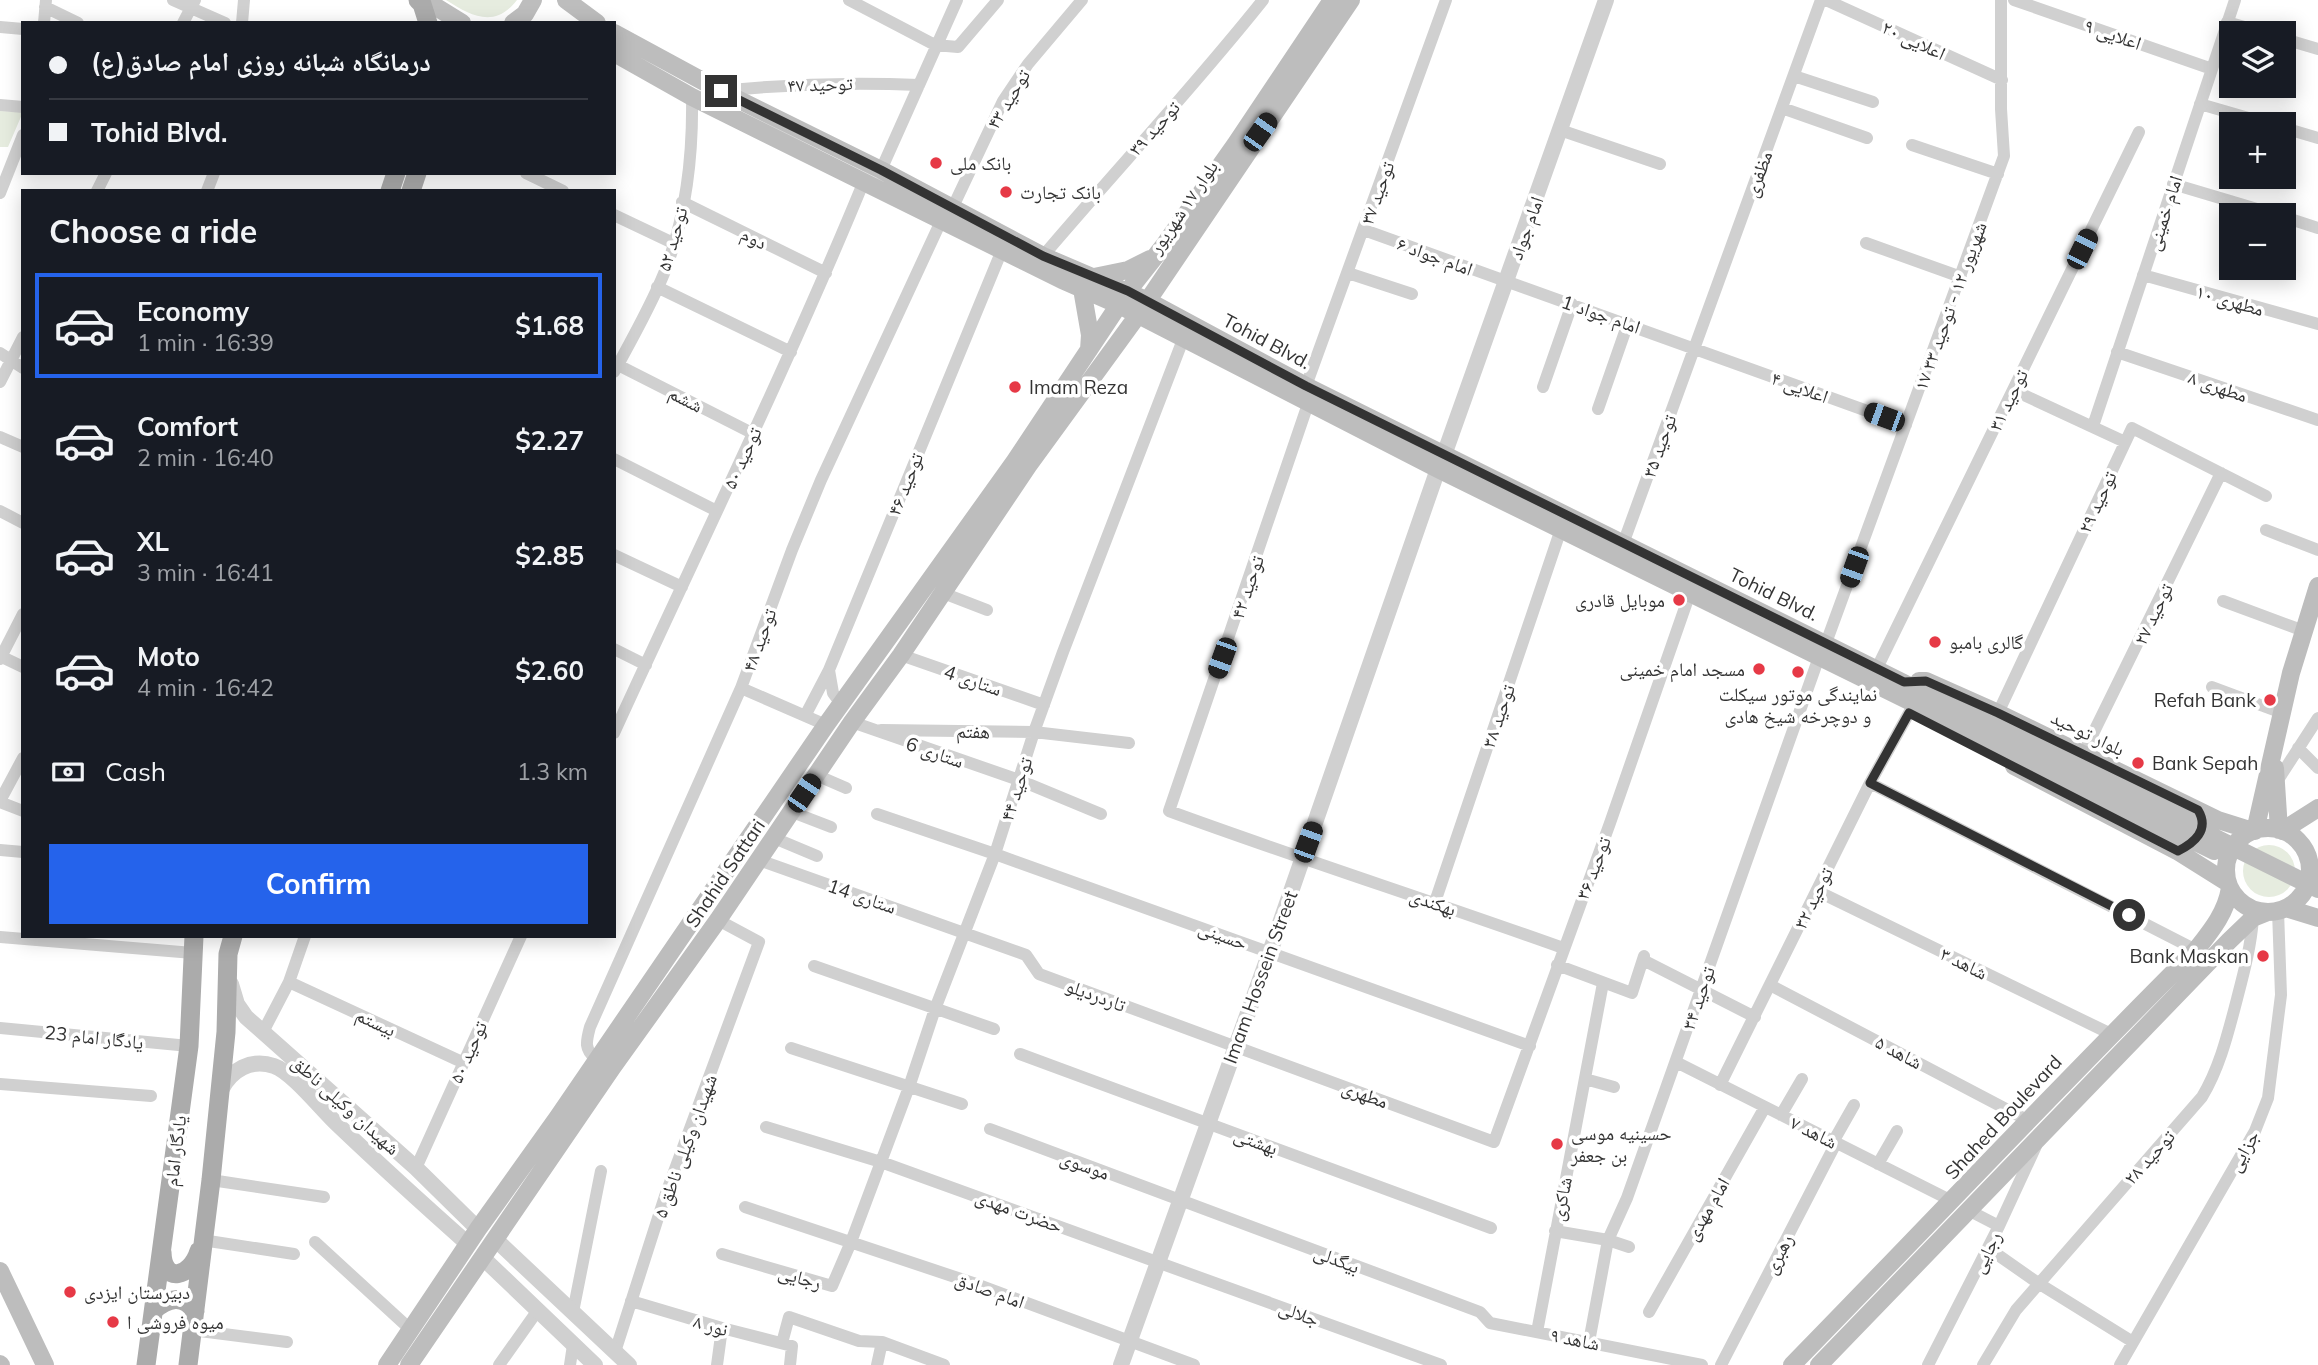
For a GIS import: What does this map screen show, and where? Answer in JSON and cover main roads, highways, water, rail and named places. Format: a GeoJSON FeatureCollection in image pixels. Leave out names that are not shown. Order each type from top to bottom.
{"type":"FeatureCollection","features":[{"type":"Feature","properties":{"kind":"main road"},"geometry":{"type":"LineString","coordinates":[[418,0],[427,21]]}},
{"type":"Feature","properties":{"kind":"main road"},"geometry":{"type":"LineString","coordinates":[[425,0],[459,21]]}},
{"type":"Feature","properties":{"kind":"main road"},"geometry":{"type":"LineString","coordinates":[[516,21],[525,14],[533,0]]}},
{"type":"Feature","properties":{"kind":"main road"},"geometry":{"type":"LineString","coordinates":[[566,0],[594,21]]}},
{"type":"Feature","properties":{"kind":"main road"},"geometry":{"type":"LineString","coordinates":[[1089,350],[1088,283],[1128,270],[1167,251],[1332,0]]}},
{"type":"Feature","properties":{"kind":"main road","name":"بلوار ۱۷ شهریور"},"geometry":{"type":"LineString","coordinates":[[1142,308],[1164,273],[1167,251],[1351,0]]}},
{"type":"Feature","properties":{"kind":"main road","name":"Tohid Blvd."},"geometry":{"type":"LineString","coordinates":[[616,34],[721,91],[881,170],[1002,250],[1124,298],[1441,462],[1561,529],[1690,593],[1823,650],[1877,668],[1906,699]]}},
{"type":"Feature","properties":{"kind":"main road","name":"Tohid Blvd."},"geometry":{"type":"LineString","coordinates":[[616,54],[692,97],[864,181],[1043,256],[1088,283]]}},
{"type":"Feature","properties":{"kind":"main road","name":"Shahid Sattari"},"geometry":{"type":"LineString","coordinates":[[387,1365],[826,725],[1012,465],[1124,298],[1167,251]]}},
{"type":"Feature","properties":{"kind":"main road"},"geometry":{"type":"LineString","coordinates":[[1116,343],[1142,330],[1171,323],[1164,273]]}},
{"type":"Feature","properties":{"kind":"main road","name":"Shahid Sattari"},"geometry":{"type":"LineString","coordinates":[[409,1365],[612,1068],[901,655],[1028,466],[1142,308]]}},
{"type":"Feature","properties":{"kind":"main road","name":"Tohid Blvd."},"geometry":{"type":"LineString","coordinates":[[1171,323],[1184,337],[1308,394]]}},
{"type":"Feature","properties":{"kind":"main road","name":"Tohid Blvd."},"geometry":{"type":"LineString","coordinates":[[1441,462],[1623,544],[1823,650],[2178,851],[2229,886]]}},
{"type":"Feature","properties":{"kind":"main road"},"geometry":{"type":"LineString","coordinates":[[2254,831],[2282,713],[2318,586]]}},
{"type":"Feature","properties":{"kind":"main road","name":"بلوار توحید"},"geometry":{"type":"LineString","coordinates":[[1906,699],[1926,681],[2198,810],[2254,831]]}},
{"type":"Feature","properties":{"kind":"main road"},"geometry":{"type":"LineString","coordinates":[[1906,699],[2019,748],[2318,889]]}},
{"type":"Feature","properties":{"kind":"main road"},"geometry":{"type":"LineString","coordinates":[[1906,699],[2019,748],[2318,902]]}},
{"type":"Feature","properties":{"kind":"main road"},"geometry":{"type":"LineString","coordinates":[[2274,747],[2280,830]]}},
{"type":"Feature","properties":{"kind":"main road"},"geometry":{"type":"LineString","coordinates":[[2178,851],[2194,843],[2200,834],[2203,824],[2198,810]]}},
{"type":"Feature","properties":{"kind":"main road"},"geometry":{"type":"LineString","coordinates":[[2318,812],[2280,830],[2254,831],[2237,842],[2231,852],[2226,873],[2229,886],[2242,903],[2250,908],[2318,918]]}},
{"type":"Feature","properties":{"kind":"main road"},"geometry":{"type":"LineString","coordinates":[[2271,912],[2295,902],[2307,885],[2314,860],[2297,841],[2280,830]]}},
{"type":"Feature","properties":{"kind":"main road","name":"Shahed Boulevard"},"geometry":{"type":"LineString","coordinates":[[1792,1365],[1952,1201],[2027,1119],[2196,950],[2213,928],[2228,901],[2229,886]]}},
{"type":"Feature","properties":{"kind":"main road","name":"Shahed Boulevard"},"geometry":{"type":"LineString","coordinates":[[1819,1365],[2231,939],[2271,912]]}},
{"type":"Feature","properties":{"kind":"main road"},"geometry":{"type":"LineString","coordinates":[[2213,928],[2223,921],[2232,924],[2234,931],[2231,939]]}},
{"type":"Feature","properties":{"kind":"main road","name":"یادگار امام"},"geometry":{"type":"LineString","coordinates":[[188,1365],[211,1180],[226,1032],[228,954],[232,938]]}},
{"type":"Feature","properties":{"kind":"main road","name":"یادگار امام"},"geometry":{"type":"LineString","coordinates":[[146,1365],[189,1046],[194,944]]}},
{"type":"Feature","properties":{"kind":"main road"},"geometry":{"type":"LineString","coordinates":[[596,1059],[612,1068]]}},
{"type":"Feature","properties":{"kind":"main road"},"geometry":{"type":"LineString","coordinates":[[162,1247],[166,1269],[171,1273],[183,1273],[196,1262],[202,1240]]}},
{"type":"Feature","properties":{"kind":"main road"},"geometry":{"type":"LineString","coordinates":[[0,1271],[45,1365]]}},
{"type":"Feature","properties":{"kind":"main road"},"geometry":{"type":"LineString","coordinates":[[154,1310],[163,1302],[181,1299],[189,1303],[193,1320]]}},
{"type":"Feature","properties":{"kind":"place","name":"بانک ملی"},"geometry":{"type":"Point","coordinates":[936,163]}},
{"type":"Feature","properties":{"kind":"place","name":"بانک تجارت"},"geometry":{"type":"Point","coordinates":[1006,192]}},
{"type":"Feature","properties":{"kind":"place","name":"Imam Reza"},"geometry":{"type":"Point","coordinates":[1015,387]}},
{"type":"Feature","properties":{"kind":"place","name":"موبایل قادری"},"geometry":{"type":"Point","coordinates":[1679,600]}},
{"type":"Feature","properties":{"kind":"place","name":"گالری بامبو"},"geometry":{"type":"Point","coordinates":[1935,642]}},
{"type":"Feature","properties":{"kind":"place","name":"مسجد امام خمینی"},"geometry":{"type":"Point","coordinates":[1759,669]}},
{"type":"Feature","properties":{"kind":"place","name":"نمایندگی موتور سیکلت و دوچرخه شیخ هادی"},"geometry":{"type":"Point","coordinates":[1798,672]}},
{"type":"Feature","properties":{"kind":"place","name":"Refah Bank"},"geometry":{"type":"Point","coordinates":[2270,700]}},
{"type":"Feature","properties":{"kind":"place","name":"Bank Sepah"},"geometry":{"type":"Point","coordinates":[2138,763]}},
{"type":"Feature","properties":{"kind":"place","name":"Bank Maskan"},"geometry":{"type":"Point","coordinates":[2263,956]}},
{"type":"Feature","properties":{"kind":"place","name":"حسینیه موسی بن جعفر"},"geometry":{"type":"Point","coordinates":[1557,1144]}},
{"type":"Feature","properties":{"kind":"place","name":"دبیرستان ایزدی"},"geometry":{"type":"Point","coordinates":[70,1292]}},
{"type":"Feature","properties":{"kind":"place","name":"میوه فروشی ا"},"geometry":{"type":"Point","coordinates":[113,1322]}}]}
